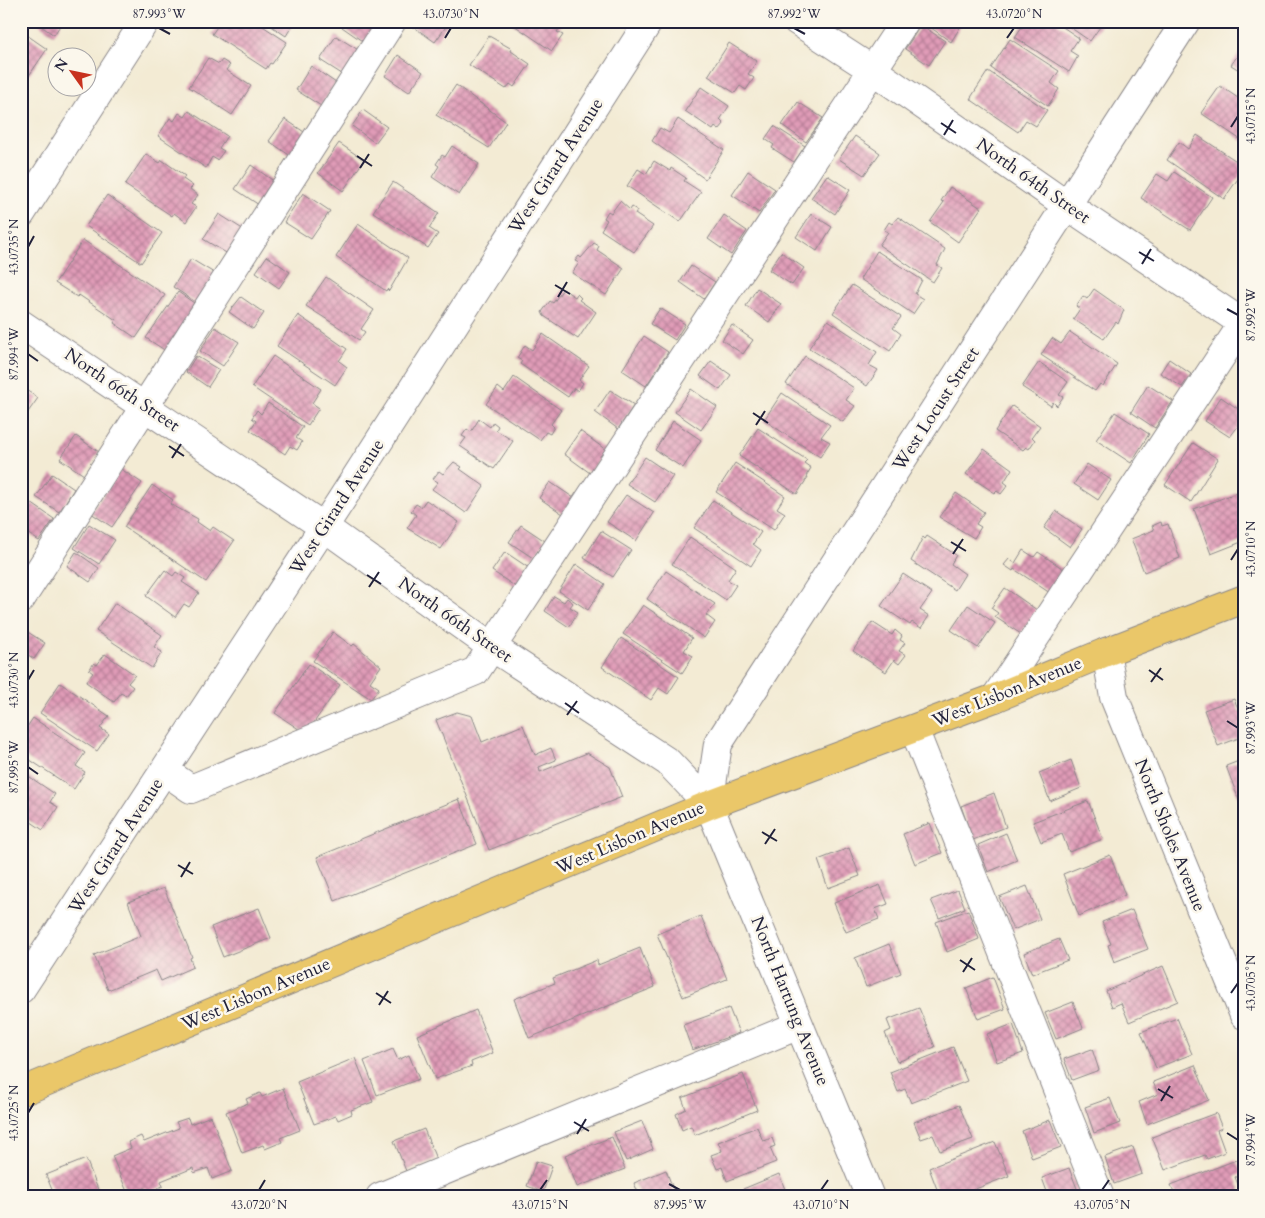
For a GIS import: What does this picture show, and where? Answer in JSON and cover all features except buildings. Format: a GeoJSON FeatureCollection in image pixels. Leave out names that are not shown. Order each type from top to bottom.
{"type":"FeatureCollection","features":[{"type":"Feature","properties":{"kind":"main road","name":"West Lisbon Avenue"},"geometry":{"type":"LineString","coordinates":[[21,1092],[709,805],[995,698],[1106,652],[1244,599]]}},
{"type":"Feature","properties":{"kind":"street"},"geometry":{"type":"LineString","coordinates":[[21,214],[145,21]]}},
{"type":"Feature","properties":{"kind":"street"},"geometry":{"type":"LineString","coordinates":[[21,599],[392,21]]}},
{"type":"Feature","properties":{"kind":"street","name":"West Girard Avenue"},"geometry":{"type":"LineString","coordinates":[[21,989],[324,527],[649,21]]}},
{"type":"Feature","properties":{"kind":"street","name":"North 64th Street"},"geometry":{"type":"LineString","coordinates":[[797,21],[874,71],[1068,206],[1243,324]]}},
{"type":"Feature","properties":{"kind":"street"},"geometry":{"type":"LineString","coordinates":[[165,771],[190,789],[476,671],[874,71],[905,21]]}},
{"type":"Feature","properties":{"kind":"street","name":"West Locust Street"},"geometry":{"type":"LineString","coordinates":[[709,805],[718,744],[1186,21]]}},
{"type":"Feature","properties":{"kind":"street","name":"North 66th Street"},"geometry":{"type":"LineString","coordinates":[[21,324],[324,527],[492,647],[668,762],[709,805]]}},
{"type":"Feature","properties":{"kind":"street"},"geometry":{"type":"LineString","coordinates":[[995,698],[1243,324]]}},
{"type":"Feature","properties":{"kind":"street","name":"North Sholes Avenue"},"geometry":{"type":"LineString","coordinates":[[1106,652],[1114,697],[1244,1015]]}},
{"type":"Feature","properties":{"kind":"street"},"geometry":{"type":"LineString","coordinates":[[914,729],[1100,1197]]}},
{"type":"Feature","properties":{"kind":"street","name":"North Hartung Avenue"},"geometry":{"type":"LineString","coordinates":[[709,805],[870,1197]]}},
{"type":"Feature","properties":{"kind":"street"},"geometry":{"type":"LineString","coordinates":[[380,1197],[799,1025]]}}]}
